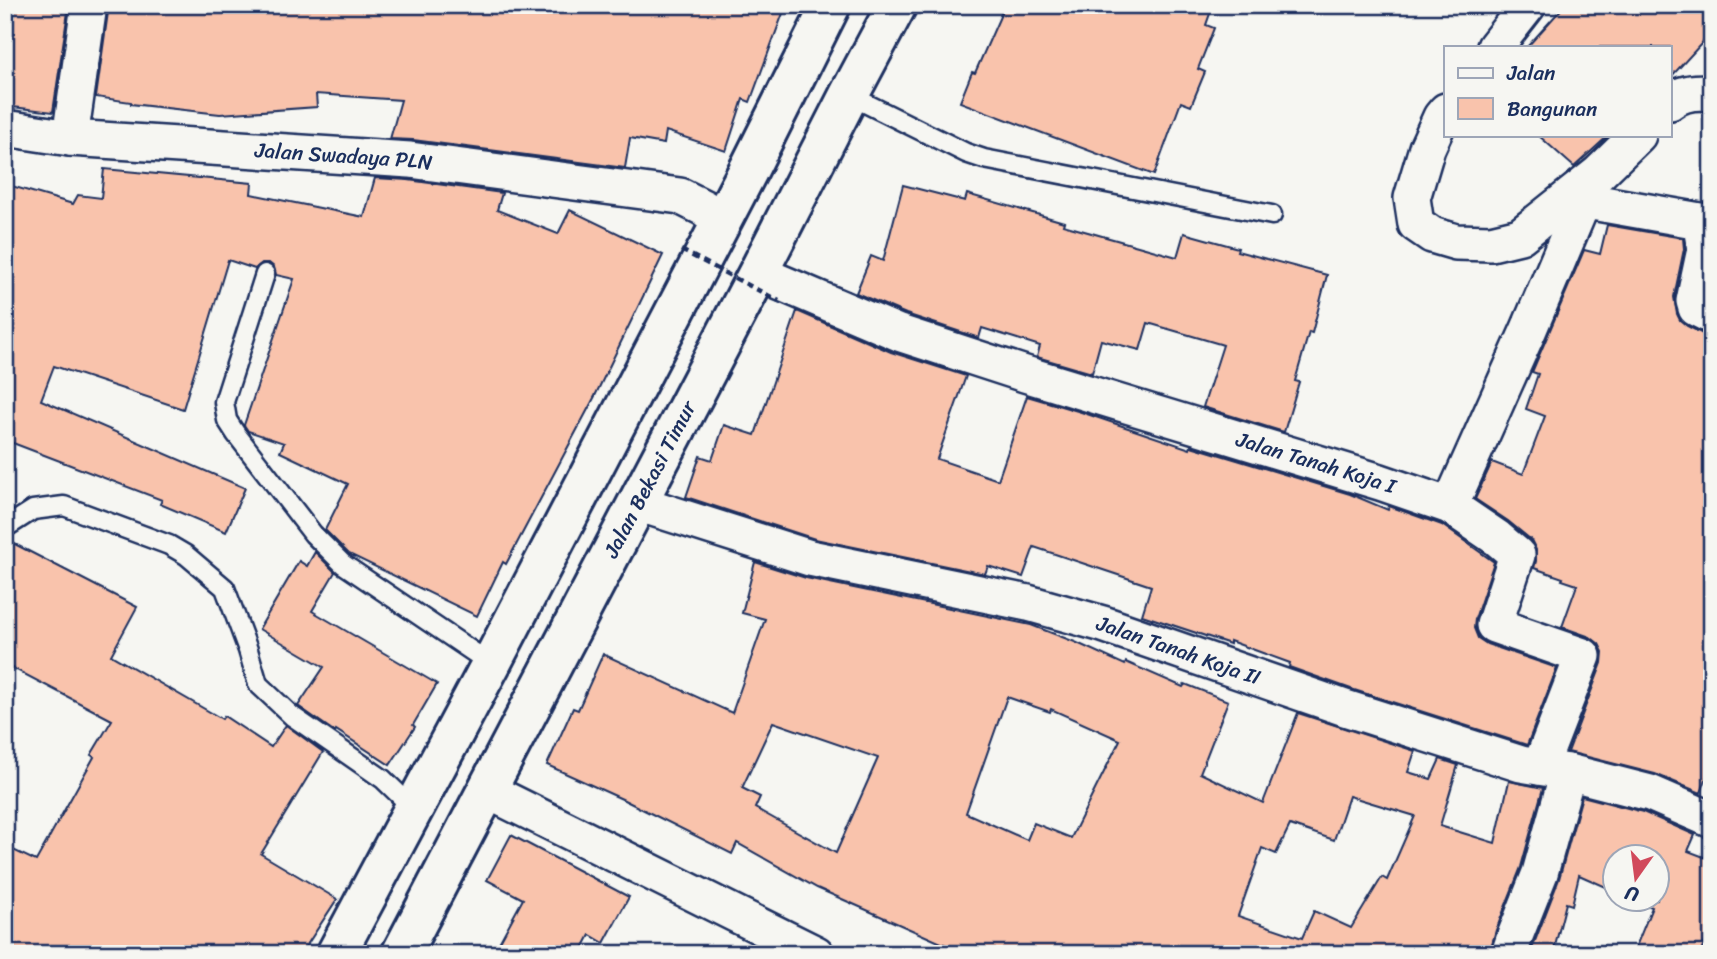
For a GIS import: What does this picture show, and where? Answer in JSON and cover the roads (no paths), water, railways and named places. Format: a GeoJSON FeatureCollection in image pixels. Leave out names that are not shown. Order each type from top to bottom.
{"type":"FeatureCollection","features":[{"type":"Feature","properties":{"kind":"main road","name":"Jalan Bekasi Timur"},"geometry":{"type":"LineString","coordinates":[[401,954],[637,503],[769,287],[849,95],[897,5]]}},
{"type":"Feature","properties":{"kind":"main road"},"geometry":{"type":"LineString","coordinates":[[336,954],[492,664],[750,167],[824,7]]}},
{"type":"Feature","properties":{"kind":"street"},"geometry":{"type":"LineString","coordinates":[[70,138],[89,5]]}},
{"type":"Feature","properties":{"kind":"street"},"geometry":{"type":"LineString","coordinates":[[1496,46],[1528,5]]}},
{"type":"Feature","properties":{"kind":"street"},"geometry":{"type":"LineString","coordinates":[[1672,100],[1677,96],[1712,93]]}},
{"type":"Feature","properties":{"kind":"street"},"geometry":{"type":"LineString","coordinates":[[1444,113],[1427,148],[1412,198],[1416,224],[1432,235],[1456,242],[1491,243],[1520,236],[1589,182],[1637,136]]}},
{"type":"Feature","properties":{"kind":"street","name":"Jalan Swadaya PLN"},"geometry":{"type":"LineString","coordinates":[[5,128],[70,138],[410,160],[680,196],[704,208],[721,222]]}},
{"type":"Feature","properties":{"kind":"street","name":"Jalan Swadaya PLN"},"geometry":{"type":"LineString","coordinates":[[680,196],[720,183],[750,167]]}},
{"type":"Feature","properties":{"kind":"street"},"geometry":{"type":"LineString","coordinates":[[1450,506],[1583,204],[1592,202],[1706,210],[1705,249],[1693,301],[1696,308],[1712,316]]}},
{"type":"Feature","properties":{"kind":"street","name":"Jalan Tanah Koja I"},"geometry":{"type":"LineString","coordinates":[[769,287],[1025,374],[1367,478],[1450,506],[1517,555],[1494,625],[1583,656],[1554,769]]}},
{"type":"Feature","properties":{"kind":"street","name":"Jalan Tanah Koja II"},"geometry":{"type":"LineString","coordinates":[[637,503],[810,558],[1028,603],[1104,624],[1345,708],[1521,764],[1554,769],[1650,793],[1712,820]]}},
{"type":"Feature","properties":{"kind":"street"},"geometry":{"type":"LineString","coordinates":[[1509,954],[1540,873],[1554,769]]}},
{"type":"Feature","properties":{"kind":"street"},"geometry":{"type":"LineString","coordinates":[[486,790],[816,954]]}},
{"type":"Feature","properties":{"kind":"lane"},"geometry":{"type":"LineString","coordinates":[[849,95],[966,153],[984,159],[1272,215]]}},
{"type":"Feature","properties":{"kind":"lane"},"geometry":{"type":"LineString","coordinates":[[265,274],[223,402],[227,420],[313,534],[343,564],[492,664]]}},
{"type":"Feature","properties":{"kind":"lane"},"geometry":{"type":"LineString","coordinates":[[5,528],[33,510],[64,506],[169,545],[186,555],[225,588],[258,684],[292,716],[383,779],[414,809]]}}]}
